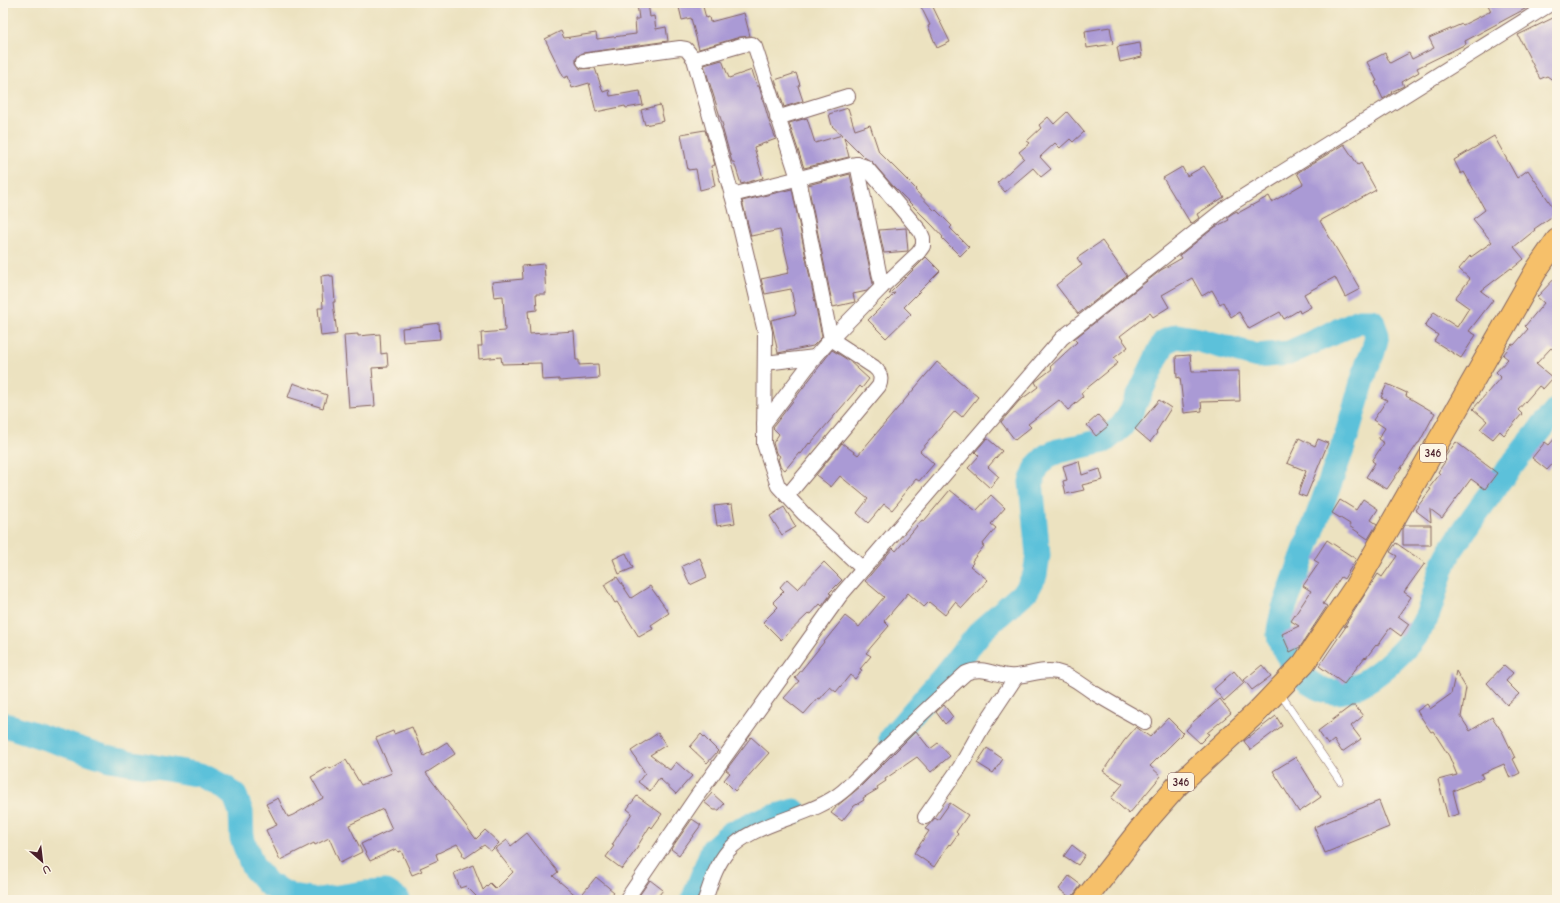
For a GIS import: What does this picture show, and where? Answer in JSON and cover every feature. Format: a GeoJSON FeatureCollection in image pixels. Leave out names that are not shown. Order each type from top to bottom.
{"type":"FeatureCollection","features":[{"type":"Feature","properties":{"kind":"main road","name":"346"},"geometry":{"type":"LineString","coordinates":[[1085,900],[1148,818],[1176,786],[1291,677],[1354,589],[1537,269],[1557,240]]}},
{"type":"Feature","properties":{"kind":"street"},"geometry":{"type":"LineString","coordinates":[[626,900],[697,796],[840,596],[1062,338],[1228,206],[1552,3]]}},
{"type":"Feature","properties":{"kind":"street"},"geometry":{"type":"LineString","coordinates":[[694,59],[742,45],[752,44],[755,47],[777,118],[798,178],[831,339],[880,372],[881,379],[879,386],[787,496]]}},
{"type":"Feature","properties":{"kind":"street"},"geometry":{"type":"LineString","coordinates":[[584,62],[680,48],[686,49],[694,59],[732,195],[765,332],[764,444],[778,486],[863,569]]}},
{"type":"Feature","properties":{"kind":"street"},"geometry":{"type":"LineString","coordinates":[[777,118],[848,96]]}},
{"type":"Feature","properties":{"kind":"street"},"geometry":{"type":"LineString","coordinates":[[732,195],[857,164],[866,167],[920,231],[923,238],[923,246],[918,253],[831,339],[815,357],[764,424]]}},
{"type":"Feature","properties":{"kind":"street"},"geometry":{"type":"LineString","coordinates":[[857,164],[882,287]]}},
{"type":"Feature","properties":{"kind":"street"},"geometry":{"type":"LineString","coordinates":[[765,363],[815,357]]}},
{"type":"Feature","properties":{"kind":"street"},"geometry":{"type":"LineString","coordinates":[[705,900],[716,870],[728,851],[736,843],[758,831],[828,802],[843,790],[919,716],[966,673],[977,670],[1016,677],[1044,672],[1056,672],[1070,677],[1145,722]]}},
{"type":"Feature","properties":{"kind":"street"},"geometry":{"type":"LineString","coordinates":[[924,817],[960,767],[982,728],[1016,677]]}},
{"type":"Feature","properties":{"kind":"lane"},"geometry":{"type":"LineString","coordinates":[[1291,677],[1340,781]]}},
{"type":"Feature","properties":{"kind":"building"},"geometry":{"type":"Polygon","coordinates":[[[648,3],[650,17],[654,16],[656,29],[666,27],[668,41],[583,53],[576,57],[576,63],[580,69],[595,68],[603,92],[609,90],[610,96],[640,91],[643,105],[626,108],[625,106],[596,112],[589,83],[572,88],[568,76],[564,78],[545,39],[561,31],[564,38],[596,33],[597,39],[636,34],[635,19],[639,19],[637,4],[648,3]]]}},
{"type":"Feature","properties":{"kind":"building"},"geometry":{"type":"Polygon","coordinates":[[[678,3],[702,3],[706,18],[709,17],[710,22],[744,13],[750,36],[740,37],[699,49],[691,18],[682,20],[678,3]]]}},
{"type":"Feature","properties":{"kind":"building"},"geometry":{"type":"Polygon","coordinates":[[[919,3],[931,3],[950,42],[937,48],[928,26],[930,25],[919,3]]]}},
{"type":"Feature","properties":{"kind":"building"},"geometry":{"type":"Polygon","coordinates":[[[1487,3],[1536,3],[1465,41],[1466,44],[1417,68],[1419,72],[1402,82],[1404,86],[1391,92],[1392,93],[1383,99],[1375,82],[1377,81],[1367,62],[1385,53],[1390,63],[1409,53],[1412,59],[1434,48],[1429,38],[1462,24],[1463,25],[1491,11],[1487,3]]]}},
{"type":"Feature","properties":{"kind":"building"},"geometry":{"type":"Polygon","coordinates":[[[1557,16],[1557,83],[1547,76],[1540,79],[1518,35],[1557,16]]]}},
{"type":"Feature","properties":{"kind":"building"},"geometry":{"type":"Polygon","coordinates":[[[1110,27],[1113,44],[1087,48],[1085,31],[1110,27]]]}},
{"type":"Feature","properties":{"kind":"building"},"geometry":{"type":"Polygon","coordinates":[[[1140,43],[1142,57],[1120,62],[1117,47],[1140,43]]]}},
{"type":"Feature","properties":{"kind":"building"},"geometry":{"type":"Polygon","coordinates":[[[722,60],[729,78],[752,70],[757,86],[759,86],[776,139],[754,147],[763,178],[741,184],[734,162],[732,162],[722,127],[723,126],[704,65],[722,60]]]}},
{"type":"Feature","properties":{"kind":"building"},"geometry":{"type":"Polygon","coordinates":[[[796,73],[800,85],[798,86],[803,101],[784,107],[775,80],[796,73]]]}},
{"type":"Feature","properties":{"kind":"building"},"geometry":{"type":"Polygon","coordinates":[[[660,105],[664,121],[645,125],[641,110],[660,105]]]}},
{"type":"Feature","properties":{"kind":"building"},"geometry":{"type":"Polygon","coordinates":[[[848,108],[855,130],[870,125],[879,152],[916,189],[915,190],[935,211],[936,210],[952,226],[950,228],[969,247],[960,256],[872,162],[864,157],[844,137],[849,157],[804,168],[789,123],[807,118],[815,143],[842,135],[832,126],[829,114],[848,108]]]}},
{"type":"Feature","properties":{"kind":"building"},"geometry":{"type":"Polygon","coordinates":[[[1067,112],[1084,132],[1073,142],[1070,139],[1060,148],[1055,143],[1040,157],[1051,169],[1041,177],[1033,168],[1005,192],[997,183],[1024,158],[1019,152],[1030,143],[1027,141],[1041,128],[1039,125],[1048,117],[1054,124],[1067,112]]]}},
{"type":"Feature","properties":{"kind":"building"},"geometry":{"type":"Polygon","coordinates":[[[705,130],[715,165],[711,166],[715,186],[700,190],[696,169],[688,170],[681,134],[705,130]]]}},
{"type":"Feature","properties":{"kind":"building"},"geometry":{"type":"Polygon","coordinates":[[[1494,136],[1517,178],[1528,170],[1557,213],[1534,229],[1535,230],[1514,247],[1524,259],[1481,291],[1493,300],[1469,331],[1476,335],[1461,358],[1434,341],[1438,335],[1425,326],[1434,312],[1457,327],[1469,308],[1455,298],[1470,279],[1459,269],[1470,256],[1471,257],[1492,242],[1473,219],[1485,210],[1464,172],[1461,174],[1454,160],[1494,136]]]}},
{"type":"Feature","properties":{"kind":"building"},"geometry":{"type":"Polygon","coordinates":[[[1344,144],[1358,165],[1361,163],[1376,190],[1320,221],[1360,289],[1345,297],[1335,277],[1304,294],[1311,307],[1300,313],[1299,310],[1284,319],[1280,312],[1249,329],[1239,312],[1231,317],[1223,302],[1220,304],[1212,290],[1202,296],[1192,278],[1162,295],[1169,307],[1153,317],[1150,313],[1120,336],[1128,347],[1114,358],[1118,363],[1081,393],[1083,397],[1068,410],[1059,400],[1028,424],[1031,427],[1015,440],[1001,422],[1019,401],[1038,387],[1035,382],[1052,369],[1050,367],[1077,342],[1074,339],[1161,270],[1182,258],[1180,255],[1215,227],[1229,220],[1227,217],[1237,211],[1238,213],[1269,196],[1272,202],[1303,184],[1297,173],[1344,144]]]}},
{"type":"Feature","properties":{"kind":"building"},"geometry":{"type":"Polygon","coordinates":[[[1204,166],[1224,197],[1197,214],[1199,218],[1191,224],[1163,178],[1182,167],[1187,176],[1204,166]]]}},
{"type":"Feature","properties":{"kind":"building"},"geometry":{"type":"Polygon","coordinates":[[[850,174],[873,284],[867,291],[853,294],[855,302],[833,307],[808,185],[850,174]]]}},
{"type":"Feature","properties":{"kind":"building"},"geometry":{"type":"Polygon","coordinates":[[[792,189],[822,337],[813,346],[778,353],[771,320],[796,314],[791,289],[765,294],[761,279],[789,273],[780,230],[751,236],[742,201],[792,189]]]}},
{"type":"Feature","properties":{"kind":"building"},"geometry":{"type":"Polygon","coordinates":[[[906,228],[908,251],[884,253],[879,230],[906,228]]]}},
{"type":"Feature","properties":{"kind":"building"},"geometry":{"type":"Polygon","coordinates":[[[1102,241],[1127,276],[1078,314],[1056,285],[1082,265],[1077,258],[1102,241]]]}},
{"type":"Feature","properties":{"kind":"building"},"geometry":{"type":"Polygon","coordinates":[[[926,257],[940,271],[904,307],[911,314],[886,338],[868,320],[895,293],[889,294],[926,257]]]}},
{"type":"Feature","properties":{"kind":"building"},"geometry":{"type":"Polygon","coordinates":[[[544,264],[546,294],[536,294],[537,310],[528,311],[530,334],[574,331],[576,360],[579,360],[579,365],[598,364],[599,378],[559,381],[559,379],[542,380],[541,363],[502,364],[501,357],[479,359],[478,346],[482,346],[481,333],[505,331],[503,296],[494,297],[492,282],[523,279],[522,266],[544,264]]]}},
{"type":"Feature","properties":{"kind":"building"},"geometry":{"type":"Polygon","coordinates":[[[321,276],[333,276],[335,302],[333,302],[337,334],[321,336],[318,308],[323,308],[321,276]]]}},
{"type":"Feature","properties":{"kind":"building"},"geometry":{"type":"Polygon","coordinates":[[[1557,276],[1557,353],[1551,348],[1536,364],[1553,378],[1543,389],[1539,386],[1518,410],[1522,414],[1504,435],[1500,431],[1493,439],[1480,429],[1487,421],[1473,409],[1501,377],[1496,372],[1508,359],[1503,355],[1528,329],[1525,326],[1544,303],[1537,297],[1557,276]]]}},
{"type":"Feature","properties":{"kind":"building"},"geometry":{"type":"Polygon","coordinates":[[[439,323],[440,339],[403,342],[402,328],[439,323]]]}},
{"type":"Feature","properties":{"kind":"building"},"geometry":{"type":"Polygon","coordinates":[[[358,334],[358,336],[380,334],[381,354],[387,353],[388,367],[372,368],[375,406],[349,408],[344,335],[358,334]]]}},
{"type":"Feature","properties":{"kind":"building"},"geometry":{"type":"Polygon","coordinates":[[[832,350],[848,360],[869,379],[862,388],[860,386],[810,444],[809,443],[801,454],[799,453],[785,470],[780,466],[778,459],[780,456],[776,453],[773,443],[779,434],[773,427],[832,350]]]}},
{"type":"Feature","properties":{"kind":"building"},"geometry":{"type":"Polygon","coordinates":[[[1190,355],[1192,372],[1239,371],[1240,401],[1201,402],[1202,411],[1184,413],[1180,377],[1177,378],[1176,356],[1190,355]]]}},
{"type":"Feature","properties":{"kind":"building"},"geometry":{"type":"Polygon","coordinates":[[[937,362],[978,397],[962,417],[955,411],[920,451],[934,464],[919,481],[916,479],[892,510],[884,504],[868,523],[857,513],[868,499],[840,476],[831,487],[816,475],[842,443],[858,455],[937,362]]]}},
{"type":"Feature","properties":{"kind":"building"},"geometry":{"type":"Polygon","coordinates":[[[293,383],[327,395],[323,408],[288,397],[293,383]]]}},
{"type":"Feature","properties":{"kind":"building"},"geometry":{"type":"Polygon","coordinates":[[[1387,384],[1407,393],[1406,396],[1435,413],[1419,443],[1387,489],[1366,477],[1375,463],[1372,461],[1384,443],[1378,439],[1385,428],[1373,420],[1387,400],[1381,397],[1387,384]]]}},
{"type":"Feature","properties":{"kind":"building"},"geometry":{"type":"Polygon","coordinates":[[[1159,400],[1171,408],[1156,432],[1157,433],[1150,442],[1135,429],[1159,400]]]}},
{"type":"Feature","properties":{"kind":"building"},"geometry":{"type":"Polygon","coordinates":[[[1098,415],[1108,426],[1096,436],[1087,425],[1098,415]]]}},
{"type":"Feature","properties":{"kind":"building"},"geometry":{"type":"Polygon","coordinates":[[[1557,436],[1557,459],[1547,470],[1532,458],[1545,442],[1549,445],[1557,436]]]}},
{"type":"Feature","properties":{"kind":"building"},"geometry":{"type":"Polygon","coordinates":[[[987,438],[1002,451],[988,467],[999,477],[990,488],[968,468],[979,456],[975,452],[987,438]]]}},
{"type":"Feature","properties":{"kind":"building"},"geometry":{"type":"Polygon","coordinates":[[[1299,438],[1315,446],[1318,439],[1328,443],[1306,497],[1298,494],[1306,471],[1287,463],[1299,438]]]}},
{"type":"Feature","properties":{"kind":"building"},"geometry":{"type":"Polygon","coordinates":[[[1456,442],[1497,473],[1485,489],[1471,479],[1442,518],[1430,509],[1431,522],[1415,510],[1431,489],[1429,488],[1440,474],[1438,472],[1446,460],[1444,458],[1456,442]]]}},
{"type":"Feature","properties":{"kind":"building"},"geometry":{"type":"Polygon","coordinates":[[[1079,461],[1082,475],[1100,469],[1103,480],[1082,485],[1084,490],[1066,494],[1063,481],[1067,480],[1063,466],[1079,461]]]}},
{"type":"Feature","properties":{"kind":"building"},"geometry":{"type":"Polygon","coordinates":[[[950,490],[976,511],[991,495],[1005,508],[991,524],[996,528],[982,545],[984,546],[972,561],[973,563],[970,566],[988,580],[962,608],[955,602],[945,615],[929,602],[924,607],[908,593],[884,621],[889,626],[866,653],[871,656],[860,669],[862,670],[855,679],[850,675],[836,692],[830,687],[804,714],[784,698],[799,681],[795,678],[845,616],[859,627],[884,597],[865,581],[893,548],[896,551],[950,490]]]}},
{"type":"Feature","properties":{"kind":"building"},"geometry":{"type":"Polygon","coordinates":[[[1363,499],[1378,509],[1371,520],[1377,524],[1368,539],[1349,526],[1350,524],[1332,513],[1340,500],[1356,510],[1363,499]]]}},
{"type":"Feature","properties":{"kind":"building"},"geometry":{"type":"Polygon","coordinates":[[[732,504],[735,523],[717,526],[714,506],[732,504]]]}},
{"type":"Feature","properties":{"kind":"building"},"geometry":{"type":"Polygon","coordinates":[[[784,507],[796,527],[782,535],[770,516],[784,507]]]}},
{"type":"Feature","properties":{"kind":"building"},"geometry":{"type":"Polygon","coordinates":[[[1405,525],[1431,525],[1431,545],[1403,545],[1403,529],[1405,525]]]}},
{"type":"Feature","properties":{"kind":"building"},"geometry":{"type":"Polygon","coordinates":[[[1327,540],[1356,559],[1344,579],[1341,577],[1323,604],[1327,606],[1300,647],[1290,652],[1282,634],[1299,626],[1291,621],[1311,591],[1303,586],[1319,563],[1314,560],[1327,540]]]}},
{"type":"Feature","properties":{"kind":"building"},"geometry":{"type":"Polygon","coordinates":[[[1396,543],[1425,563],[1404,592],[1411,597],[1398,616],[1409,624],[1401,636],[1390,628],[1377,646],[1376,645],[1366,658],[1365,657],[1344,684],[1319,666],[1347,625],[1344,627],[1378,574],[1382,577],[1397,556],[1390,552],[1396,543]]]}},
{"type":"Feature","properties":{"kind":"building"},"geometry":{"type":"Polygon","coordinates":[[[626,553],[633,568],[619,574],[613,559],[626,553]]]}},
{"type":"Feature","properties":{"kind":"building"},"geometry":{"type":"Polygon","coordinates":[[[700,558],[707,577],[690,585],[682,566],[700,558]]]}},
{"type":"Feature","properties":{"kind":"building"},"geometry":{"type":"Polygon","coordinates":[[[824,562],[842,580],[829,593],[831,594],[822,606],[820,604],[811,614],[809,613],[781,640],[763,622],[778,607],[773,602],[784,591],[780,587],[787,579],[798,589],[824,562]]]}},
{"type":"Feature","properties":{"kind":"building"},"geometry":{"type":"Polygon","coordinates":[[[617,577],[631,598],[650,586],[669,613],[651,625],[653,629],[639,637],[617,602],[615,603],[604,585],[617,577]]]}},
{"type":"Feature","properties":{"kind":"building"},"geometry":{"type":"Polygon","coordinates":[[[1262,665],[1271,676],[1252,690],[1244,680],[1262,665]]]}},
{"type":"Feature","properties":{"kind":"building"},"geometry":{"type":"Polygon","coordinates":[[[1504,665],[1513,673],[1506,681],[1519,694],[1507,705],[1487,683],[1504,665]]]}},
{"type":"Feature","properties":{"kind":"building"},"geometry":{"type":"Polygon","coordinates":[[[1234,671],[1244,683],[1224,701],[1214,689],[1234,671]]]}},
{"type":"Feature","properties":{"kind":"building"},"geometry":{"type":"Polygon","coordinates":[[[1456,671],[1466,688],[1461,717],[1470,731],[1492,717],[1503,733],[1515,758],[1513,759],[1520,773],[1510,778],[1504,764],[1481,774],[1483,778],[1453,791],[1459,814],[1448,817],[1438,780],[1457,775],[1449,756],[1433,731],[1431,732],[1417,711],[1427,704],[1430,709],[1451,694],[1456,671]]]}},
{"type":"Feature","properties":{"kind":"building"},"geometry":{"type":"Polygon","coordinates":[[[1220,699],[1231,713],[1207,733],[1209,734],[1200,743],[1186,730],[1194,721],[1220,699]]]}},
{"type":"Feature","properties":{"kind":"building"},"geometry":{"type":"Polygon","coordinates":[[[944,705],[953,717],[945,724],[936,712],[944,705]]]}},
{"type":"Feature","properties":{"kind":"building"},"geometry":{"type":"Polygon","coordinates":[[[1351,706],[1355,706],[1363,716],[1351,726],[1361,739],[1342,752],[1334,740],[1328,745],[1318,731],[1351,706]]]}},
{"type":"Feature","properties":{"kind":"building"},"geometry":{"type":"Polygon","coordinates":[[[1276,716],[1282,726],[1250,750],[1244,741],[1276,716]]]}},
{"type":"Feature","properties":{"kind":"building"},"geometry":{"type":"Polygon","coordinates":[[[1168,718],[1183,733],[1150,766],[1161,776],[1129,814],[1111,798],[1123,784],[1103,771],[1124,741],[1136,727],[1150,737],[1168,718]]]}},
{"type":"Feature","properties":{"kind":"building"},"geometry":{"type":"Polygon","coordinates":[[[412,727],[424,756],[447,742],[455,754],[426,773],[476,839],[485,830],[499,843],[491,851],[484,845],[465,858],[457,844],[436,854],[438,860],[420,868],[422,871],[412,875],[401,851],[398,852],[396,849],[370,861],[361,844],[392,829],[383,809],[349,825],[362,852],[340,863],[329,838],[315,845],[314,843],[280,860],[266,830],[277,825],[266,804],[278,798],[288,817],[293,815],[323,798],[311,777],[346,760],[361,785],[392,773],[376,738],[393,731],[394,734],[412,727]]]}},
{"type":"Feature","properties":{"kind":"building"},"geometry":{"type":"Polygon","coordinates":[[[916,731],[930,749],[938,743],[950,756],[931,772],[917,757],[885,779],[886,781],[877,787],[878,789],[863,798],[864,800],[854,806],[842,821],[831,813],[837,806],[860,787],[916,731]]]}},
{"type":"Feature","properties":{"kind":"building"},"geometry":{"type":"Polygon","coordinates":[[[658,733],[666,745],[650,755],[670,770],[676,762],[692,776],[676,794],[659,778],[650,791],[638,782],[645,773],[631,751],[658,733]]]}},
{"type":"Feature","properties":{"kind":"building"},"geometry":{"type":"Polygon","coordinates":[[[701,734],[718,751],[707,763],[690,747],[701,734]]]}},
{"type":"Feature","properties":{"kind":"building"},"geometry":{"type":"Polygon","coordinates":[[[751,737],[769,753],[735,791],[724,780],[730,773],[726,770],[751,737]]]}},
{"type":"Feature","properties":{"kind":"building"},"geometry":{"type":"Polygon","coordinates":[[[987,748],[1003,759],[993,773],[977,763],[987,748]]]}},
{"type":"Feature","properties":{"kind":"building"},"geometry":{"type":"Polygon","coordinates":[[[1296,757],[1321,797],[1299,812],[1273,771],[1296,757]]]}},
{"type":"Feature","properties":{"kind":"building"},"geometry":{"type":"Polygon","coordinates":[[[712,793],[724,804],[719,810],[714,810],[704,802],[712,793]]]}},
{"type":"Feature","properties":{"kind":"building"},"geometry":{"type":"Polygon","coordinates":[[[637,796],[662,814],[652,828],[650,826],[638,847],[622,869],[606,857],[614,846],[612,845],[632,813],[627,809],[637,796]]]}},
{"type":"Feature","properties":{"kind":"building"},"geometry":{"type":"Polygon","coordinates":[[[1379,801],[1389,827],[1325,853],[1314,827],[1379,801]]]}},
{"type":"Feature","properties":{"kind":"building"},"geometry":{"type":"Polygon","coordinates":[[[950,803],[968,815],[956,832],[958,834],[950,845],[949,844],[934,867],[914,853],[929,831],[925,829],[935,818],[938,820],[950,803]]]}},
{"type":"Feature","properties":{"kind":"building"},"geometry":{"type":"Polygon","coordinates":[[[692,819],[701,825],[679,855],[671,849],[692,819]]]}},
{"type":"Feature","properties":{"kind":"building"},"geometry":{"type":"Polygon","coordinates":[[[527,833],[558,872],[553,876],[579,898],[596,877],[614,892],[607,900],[473,900],[476,896],[466,886],[460,888],[454,873],[473,865],[483,890],[490,883],[496,889],[513,872],[495,849],[507,840],[511,846],[527,833]]]}},
{"type":"Feature","properties":{"kind":"building"},"geometry":{"type":"Polygon","coordinates":[[[1072,845],[1085,855],[1078,865],[1064,856],[1072,845]]]}},
{"type":"Feature","properties":{"kind":"building"},"geometry":{"type":"Polygon","coordinates":[[[1069,876],[1081,885],[1071,898],[1059,889],[1069,876]]]}},
{"type":"Feature","properties":{"kind":"building"},"geometry":{"type":"Polygon","coordinates":[[[650,880],[663,890],[655,900],[636,900],[650,880]]]}},
{"type":"Feature","properties":{"kind":"waterway"},"geometry":{"type":"LineString","coordinates":[[891,738],[982,630],[1027,590],[1035,575],[1038,555],[1031,482],[1038,465],[1047,456],[1058,451],[1104,441],[1121,427],[1129,416],[1164,342],[1177,336],[1199,340],[1257,356],[1289,353],[1359,321],[1372,321],[1377,335],[1373,352],[1367,366],[1344,444],[1283,611],[1279,629],[1280,639],[1284,648],[1301,674],[1313,685],[1328,691],[1334,692],[1346,690],[1360,685],[1387,666],[1411,641],[1426,618],[1443,566],[1451,550],[1502,478],[1557,410]]}},
{"type":"Feature","properties":{"kind":"waterway"},"geometry":{"type":"LineString","coordinates":[[3,724],[110,759],[201,775],[224,787],[235,796],[241,812],[242,838],[253,867],[268,884],[292,897],[312,900]]}},
{"type":"Feature","properties":{"kind":"waterway"},"geometry":{"type":"LineString","coordinates":[[693,900],[713,849],[730,834],[757,822],[794,811]]}},
{"type":"Feature","properties":{"kind":"waterway"},"geometry":{"type":"LineString","coordinates":[[318,900],[364,893],[386,892],[398,900]]}}]}
